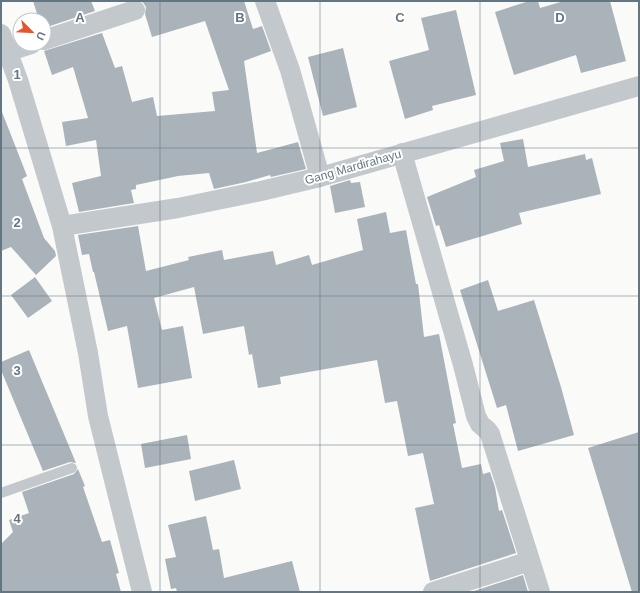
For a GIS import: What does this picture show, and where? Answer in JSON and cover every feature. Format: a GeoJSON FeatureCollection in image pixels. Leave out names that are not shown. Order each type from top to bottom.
{"type":"FeatureCollection","features":[{"type":"Feature","properties":{"kind":"street"},"geometry":{"type":"LineString","coordinates":[[265,1],[290,70],[320,177]]}},
{"type":"Feature","properties":{"kind":"street"},"geometry":{"type":"LineString","coordinates":[[52,37],[135,10]]}},
{"type":"Feature","properties":{"kind":"street"},"geometry":{"type":"LineString","coordinates":[[4,43],[18,80],[62,226],[88,353],[98,416],[142,592]]}},
{"type":"Feature","properties":{"kind":"street","name":"Gang Mardirahayu"},"geometry":{"type":"LineString","coordinates":[[62,226],[178,208],[320,177],[639,86]]}},
{"type":"Feature","properties":{"kind":"street"},"geometry":{"type":"LineString","coordinates":[[402,153],[463,365],[476,416],[480,424],[490,434],[540,592]]}},
{"type":"Feature","properties":{"kind":"street"},"geometry":{"type":"LineString","coordinates":[[433,592],[479,585],[530,560]]}},
{"type":"Feature","properties":{"kind":"lane"},"geometry":{"type":"LineString","coordinates":[[1,493],[72,468]]}},
{"type":"Feature","properties":{"kind":"building"},"geometry":{"type":"Polygon","coordinates":[[[33,1],[91,1],[95,11],[52,25],[52,12],[36,12],[33,1]]]}},
{"type":"Feature","properties":{"kind":"building"},"geometry":{"type":"Polygon","coordinates":[[[142,1],[244,1],[253,29],[262,26],[271,51],[244,61],[257,153],[298,142],[306,169],[271,177],[270,175],[214,189],[209,173],[178,176],[136,185],[136,189],[131,190],[134,203],[79,212],[72,183],[101,176],[96,140],[66,146],[62,122],[88,118],[73,67],[52,75],[44,52],[52,52],[52,49],[102,33],[115,68],[122,66],[132,102],[153,97],[157,116],[215,111],[212,92],[229,90],[205,21],[152,37],[145,14],[146,7],[142,1]]]}},
{"type":"Feature","properties":{"kind":"building"},"geometry":{"type":"Polygon","coordinates":[[[529,1],[538,1],[540,8],[564,1],[610,1],[626,61],[581,73],[576,55],[514,75],[495,12],[529,1]]]}},
{"type":"Feature","properties":{"kind":"building"},"geometry":{"type":"Polygon","coordinates":[[[456,10],[476,95],[432,106],[433,110],[405,119],[389,61],[429,50],[421,18],[456,10]]]}},
{"type":"Feature","properties":{"kind":"building"},"geometry":{"type":"Polygon","coordinates":[[[343,48],[357,107],[323,116],[308,57],[343,48]]]}},
{"type":"Feature","properties":{"kind":"building"},"geometry":{"type":"Polygon","coordinates":[[[2,112],[27,176],[22,179],[44,238],[55,251],[56,256],[36,275],[11,247],[1,251],[2,112]]]}},
{"type":"Feature","properties":{"kind":"building"},"geometry":{"type":"Polygon","coordinates":[[[523,139],[528,167],[585,154],[586,160],[592,158],[601,194],[519,213],[522,224],[446,247],[439,225],[436,226],[427,197],[476,177],[474,170],[504,161],[500,143],[523,139]]]}},
{"type":"Feature","properties":{"kind":"building"},"geometry":{"type":"Polygon","coordinates":[[[350,180],[351,183],[360,182],[365,207],[335,213],[330,186],[350,180]]]}},
{"type":"Feature","properties":{"kind":"building"},"geometry":{"type":"Polygon","coordinates":[[[386,212],[390,233],[406,230],[416,284],[418,284],[424,337],[439,334],[456,423],[453,424],[462,468],[481,464],[483,474],[490,472],[495,487],[499,511],[502,510],[516,553],[430,581],[415,508],[434,504],[423,453],[408,456],[397,401],[385,403],[377,360],[280,377],[281,384],[258,388],[252,354],[249,355],[244,326],[203,334],[194,287],[154,298],[162,330],[183,326],[192,378],[138,388],[127,326],[108,331],[89,254],[82,255],[78,235],[138,226],[146,271],[189,260],[188,257],[222,250],[224,260],[273,251],[276,265],[309,255],[312,265],[363,250],[357,219],[386,212]]]}},
{"type":"Feature","properties":{"kind":"building"},"geometry":{"type":"Polygon","coordinates":[[[35,277],[52,301],[28,318],[11,295],[35,277]]]}},
{"type":"Feature","properties":{"kind":"building"},"geometry":{"type":"Polygon","coordinates":[[[488,280],[498,311],[534,300],[574,435],[518,451],[506,405],[497,408],[460,290],[488,280]]]}},
{"type":"Feature","properties":{"kind":"building"},"geometry":{"type":"Polygon","coordinates":[[[29,350],[76,463],[70,462],[43,471],[1,370],[1,362],[29,350]]]}},
{"type":"Feature","properties":{"kind":"building"},"geometry":{"type":"Polygon","coordinates":[[[639,432],[639,592],[632,592],[588,448],[639,432]]]}},
{"type":"Feature","properties":{"kind":"building"},"geometry":{"type":"Polygon","coordinates":[[[187,435],[191,459],[145,468],[141,444],[187,435]]]}},
{"type":"Feature","properties":{"kind":"building"},"geometry":{"type":"Polygon","coordinates":[[[234,460],[241,489],[195,501],[189,471],[234,460]]]}},
{"type":"Feature","properties":{"kind":"building"},"geometry":{"type":"Polygon","coordinates":[[[78,469],[85,486],[83,487],[102,542],[110,540],[119,573],[116,574],[121,592],[1,592],[1,544],[13,532],[9,520],[29,513],[22,492],[74,474],[78,469]]]}},
{"type":"Feature","properties":{"kind":"building"},"geometry":{"type":"Polygon","coordinates":[[[206,516],[213,550],[219,549],[224,578],[292,561],[300,592],[177,592],[176,588],[171,589],[165,559],[176,557],[168,525],[206,516]]]}},
{"type":"Feature","properties":{"kind":"building"},"geometry":{"type":"Polygon","coordinates":[[[523,575],[528,592],[471,592],[523,575]]]}}]}
